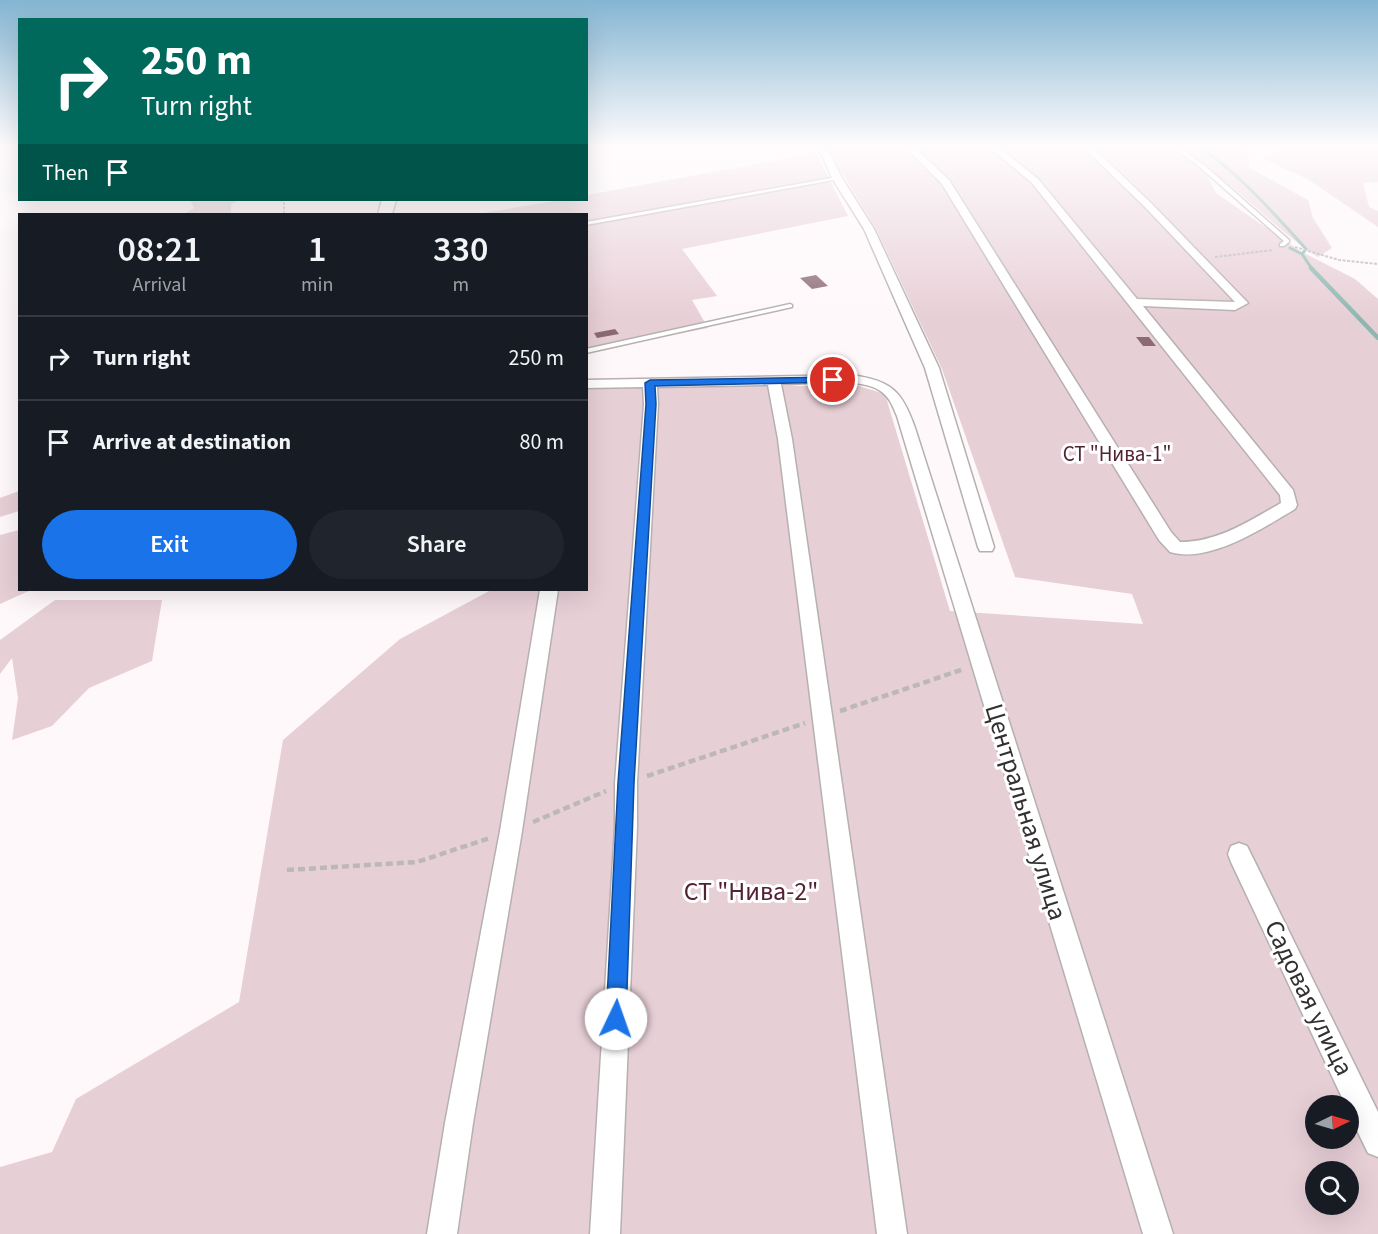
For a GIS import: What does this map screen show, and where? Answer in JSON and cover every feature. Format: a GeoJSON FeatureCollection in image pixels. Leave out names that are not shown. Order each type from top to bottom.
{"type":"FeatureCollection","features":[{"type":"Feature","properties":{"kind":"street"},"geometry":{"type":"LineString","coordinates":[[853,204],[869,229],[932,368],[986,547]]}},
{"type":"Feature","properties":{"kind":"street"},"geometry":{"type":"LineString","coordinates":[[959,204],[1053,359],[1165,536],[1176,548],[1198,549],[1250,528],[1289,505],[1288,494],[1053,204]]}},
{"type":"Feature","properties":{"kind":"street"},"geometry":{"type":"LineString","coordinates":[[1131,302],[1235,306],[1242,303],[1146,204]]}},
{"type":"Feature","properties":{"kind":"street","name":"Центральная улица"},"geometry":{"type":"LineString","coordinates":[[774,381],[852,379],[871,381],[890,391],[900,409],[922,472],[1158,1234]]}},
{"type":"Feature","properties":{"kind":"street"},"geometry":{"type":"LineString","coordinates":[[588,384],[774,381],[785,439],[891,1234]]}},
{"type":"Feature","properties":{"kind":"street"},"geometry":{"type":"LineString","coordinates":[[605,1234],[626,827],[626,783],[651,404],[650,383]]}},
{"type":"Feature","properties":{"kind":"street"},"geometry":{"type":"LineString","coordinates":[[442,1234],[459,1123],[511,831],[549,591]]}},
{"type":"Feature","properties":{"kind":"street","name":"Садовая улица"},"geometry":{"type":"LineString","coordinates":[[1239,854],[1378,1143]]}},
{"type":"Feature","properties":{"kind":"lane"},"geometry":{"type":"LineString","coordinates":[[588,224],[697,204]]}},
{"type":"Feature","properties":{"kind":"lane"},"geometry":{"type":"LineString","coordinates":[[1245,204],[1287,241],[1282,245]]}},
{"type":"Feature","properties":{"kind":"lane"},"geometry":{"type":"LineString","coordinates":[[588,351],[790,306]]}},
{"type":"Feature","properties":{"kind":"path"},"geometry":{"type":"LineString","coordinates":[[1298,247],[1339,260],[1378,264]]}},
{"type":"Feature","properties":{"kind":"path"},"geometry":{"type":"LineString","coordinates":[[1214,258],[1275,250]]}},
{"type":"Feature","properties":{"kind":"green space"},"geometry":{"type":"Polygon","coordinates":[[[192,204],[233,204],[231,213],[186,213],[194,208],[192,204]]]}},
{"type":"Feature","properties":{"kind":"green space"},"geometry":{"type":"Polygon","coordinates":[[[539,204],[842,204],[848,216],[682,249],[717,296],[692,300],[708,328],[588,351],[588,213],[483,213],[539,204]]]}},
{"type":"Feature","properties":{"kind":"green space","name":"СТ \"Нива-2\""},"geometry":{"type":"Polygon","coordinates":[[[861,204],[1231,204],[1300,251],[1355,279],[1378,299],[1378,1234],[0,1234],[0,1167],[52,1152],[76,1099],[239,1002],[283,740],[400,639],[489,591],[588,591],[588,386],[859,386],[885,394],[950,611],[1143,624],[1132,594],[1015,577],[942,369],[876,229],[861,204]]]}},
{"type":"Feature","properties":{"kind":"green space","name":"СТ \"Нива-2\""},"geometry":{"type":"Polygon","coordinates":[[[1251,204],[1309,204],[1313,218],[1332,248],[1318,257],[1251,204]]]}},
{"type":"Feature","properties":{"kind":"green space"},"geometry":{"type":"Polygon","coordinates":[[[1344,204],[1368,204],[1369,207],[1378,211],[1378,227],[1344,204]]]}},
{"type":"Feature","properties":{"kind":"green space"},"geometry":{"type":"Polygon","coordinates":[[[18,491],[18,511],[0,517],[0,498],[18,491]]]}},
{"type":"Feature","properties":{"kind":"green space"},"geometry":{"type":"Polygon","coordinates":[[[18,530],[18,591],[29,591],[0,604],[0,535],[18,530]]]}},
{"type":"Feature","properties":{"kind":"green space"},"geometry":{"type":"Polygon","coordinates":[[[55,600],[162,600],[152,661],[89,688],[52,726],[12,740],[18,698],[12,658],[0,674],[0,640],[55,600]]]}},
{"type":"Feature","properties":{"kind":"building"},"geometry":{"type":"Polygon","coordinates":[[[816,275],[828,286],[812,289],[800,278],[816,275]]]}},
{"type":"Feature","properties":{"kind":"building"},"geometry":{"type":"Polygon","coordinates":[[[615,329],[619,334],[597,338],[594,333],[615,329]]]}},
{"type":"Feature","properties":{"kind":"building"},"geometry":{"type":"Polygon","coordinates":[[[1136,337],[1149,337],[1156,346],[1143,346],[1136,337]]]}},
{"type":"Feature","properties":{"kind":"waterway"},"geometry":{"type":"LineString","coordinates":[[1265,204],[1306,249],[1302,254]]}},
{"type":"Feature","properties":{"kind":"waterway"},"geometry":{"type":"LineString","coordinates":[[1290,248],[1302,254]]}},
{"type":"Feature","properties":{"kind":"waterway"},"geometry":{"type":"LineString","coordinates":[[1302,254],[1312,269]]}},
{"type":"Feature","properties":{"kind":"waterway"},"geometry":{"type":"LineString","coordinates":[[1311,268],[1378,338]]}},
{"type":"Feature","properties":{"kind":"route"},"geometry":{"type":"LineString","coordinates":[[616,1019],[626,827],[626,783],[651,404],[650,383],[833,380]]}},
{"type":"Feature","properties":{"kind":"park label","name":"СТ \"Нива-1\""},"geometry":{"type":"Point","coordinates":[1117,454]}}]}
